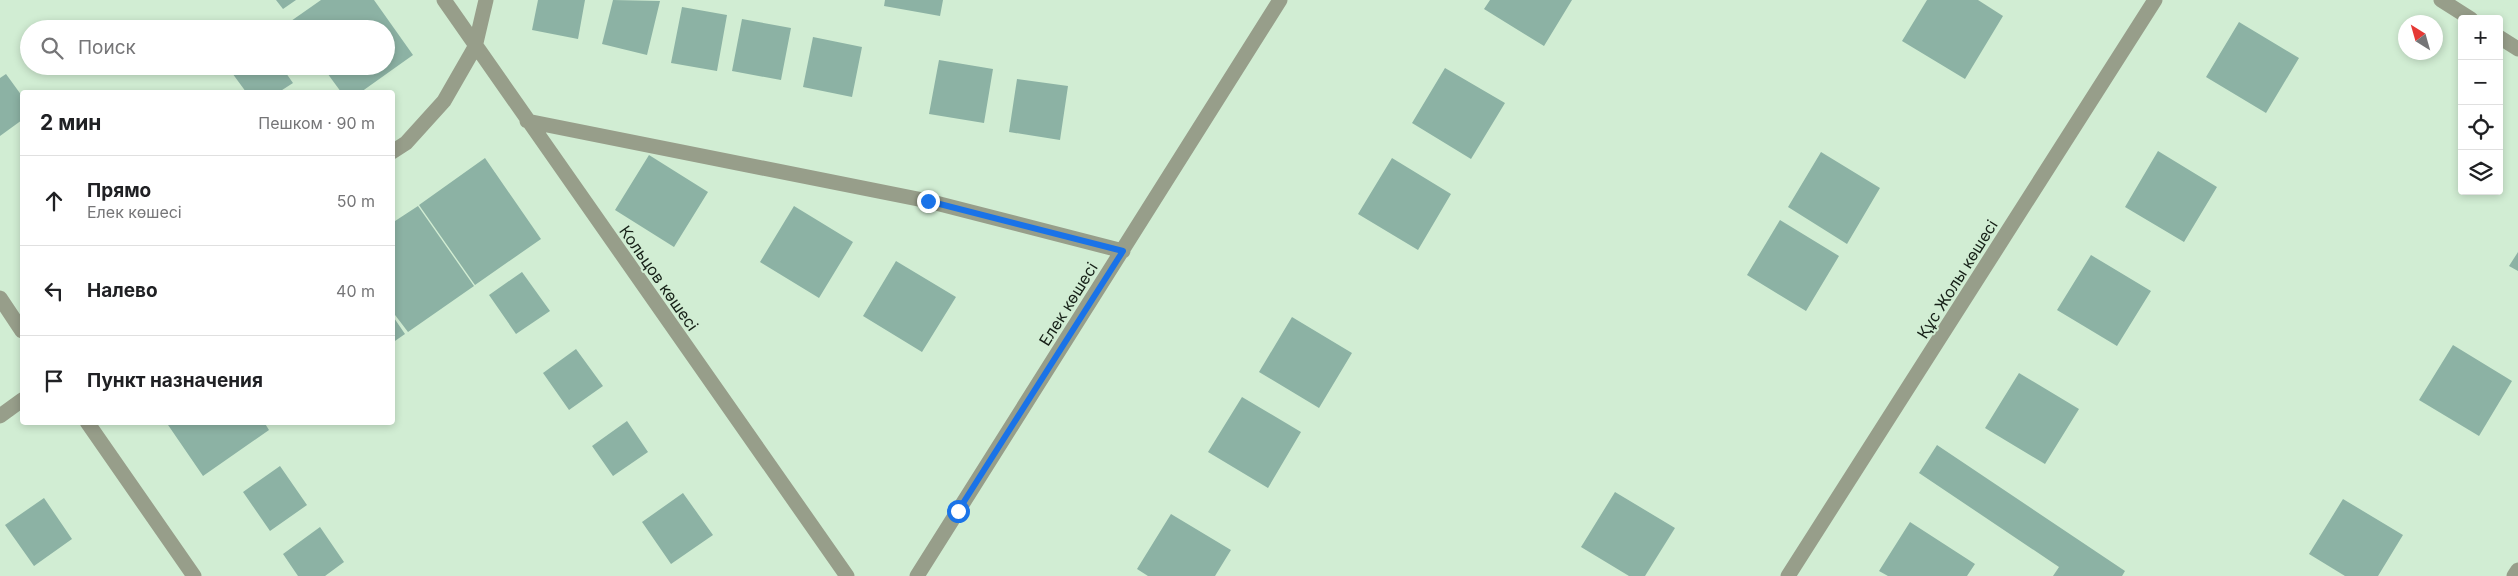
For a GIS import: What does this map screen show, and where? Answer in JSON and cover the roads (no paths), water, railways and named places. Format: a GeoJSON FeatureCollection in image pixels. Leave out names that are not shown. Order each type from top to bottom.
{"type":"FeatureCollection","features":[{"type":"Feature","properties":{"kind":"street","name":"Кольцов көшесі"},"geometry":{"type":"LineString","coordinates":[[444,0],[475,47],[847,576]]}},
{"type":"Feature","properties":{"kind":"street"},"geometry":{"type":"LineString","coordinates":[[395,150],[406,143],[444,101],[475,47],[486,0]]}},
{"type":"Feature","properties":{"kind":"street","name":"Елек көшесі"},"geometry":{"type":"LineString","coordinates":[[917,576],[1280,0]]}},
{"type":"Feature","properties":{"kind":"street","name":"Құс Жолы көшесі"},"geometry":{"type":"LineString","coordinates":[[1788,576],[2155,0]]}},
{"type":"Feature","properties":{"kind":"street"},"geometry":{"type":"LineString","coordinates":[[2441,0],[2464,15]]}},
{"type":"Feature","properties":{"kind":"street"},"geometry":{"type":"LineString","coordinates":[[2503,39],[2518,48]]}},
{"type":"Feature","properties":{"kind":"street"},"geometry":{"type":"LineString","coordinates":[[527,121],[928,201],[1123,251]]}},
{"type":"Feature","properties":{"kind":"street"},"geometry":{"type":"LineString","coordinates":[[0,298],[20,327]]}},
{"type":"Feature","properties":{"kind":"street"},"geometry":{"type":"LineString","coordinates":[[0,416],[20,401]]}},
{"type":"Feature","properties":{"kind":"street"},"geometry":{"type":"LineString","coordinates":[[89,425],[194,576]]}},
{"type":"Feature","properties":{"kind":"street"},"geometry":{"type":"LineString","coordinates":[[2514,576],[2518,570]]}}]}
